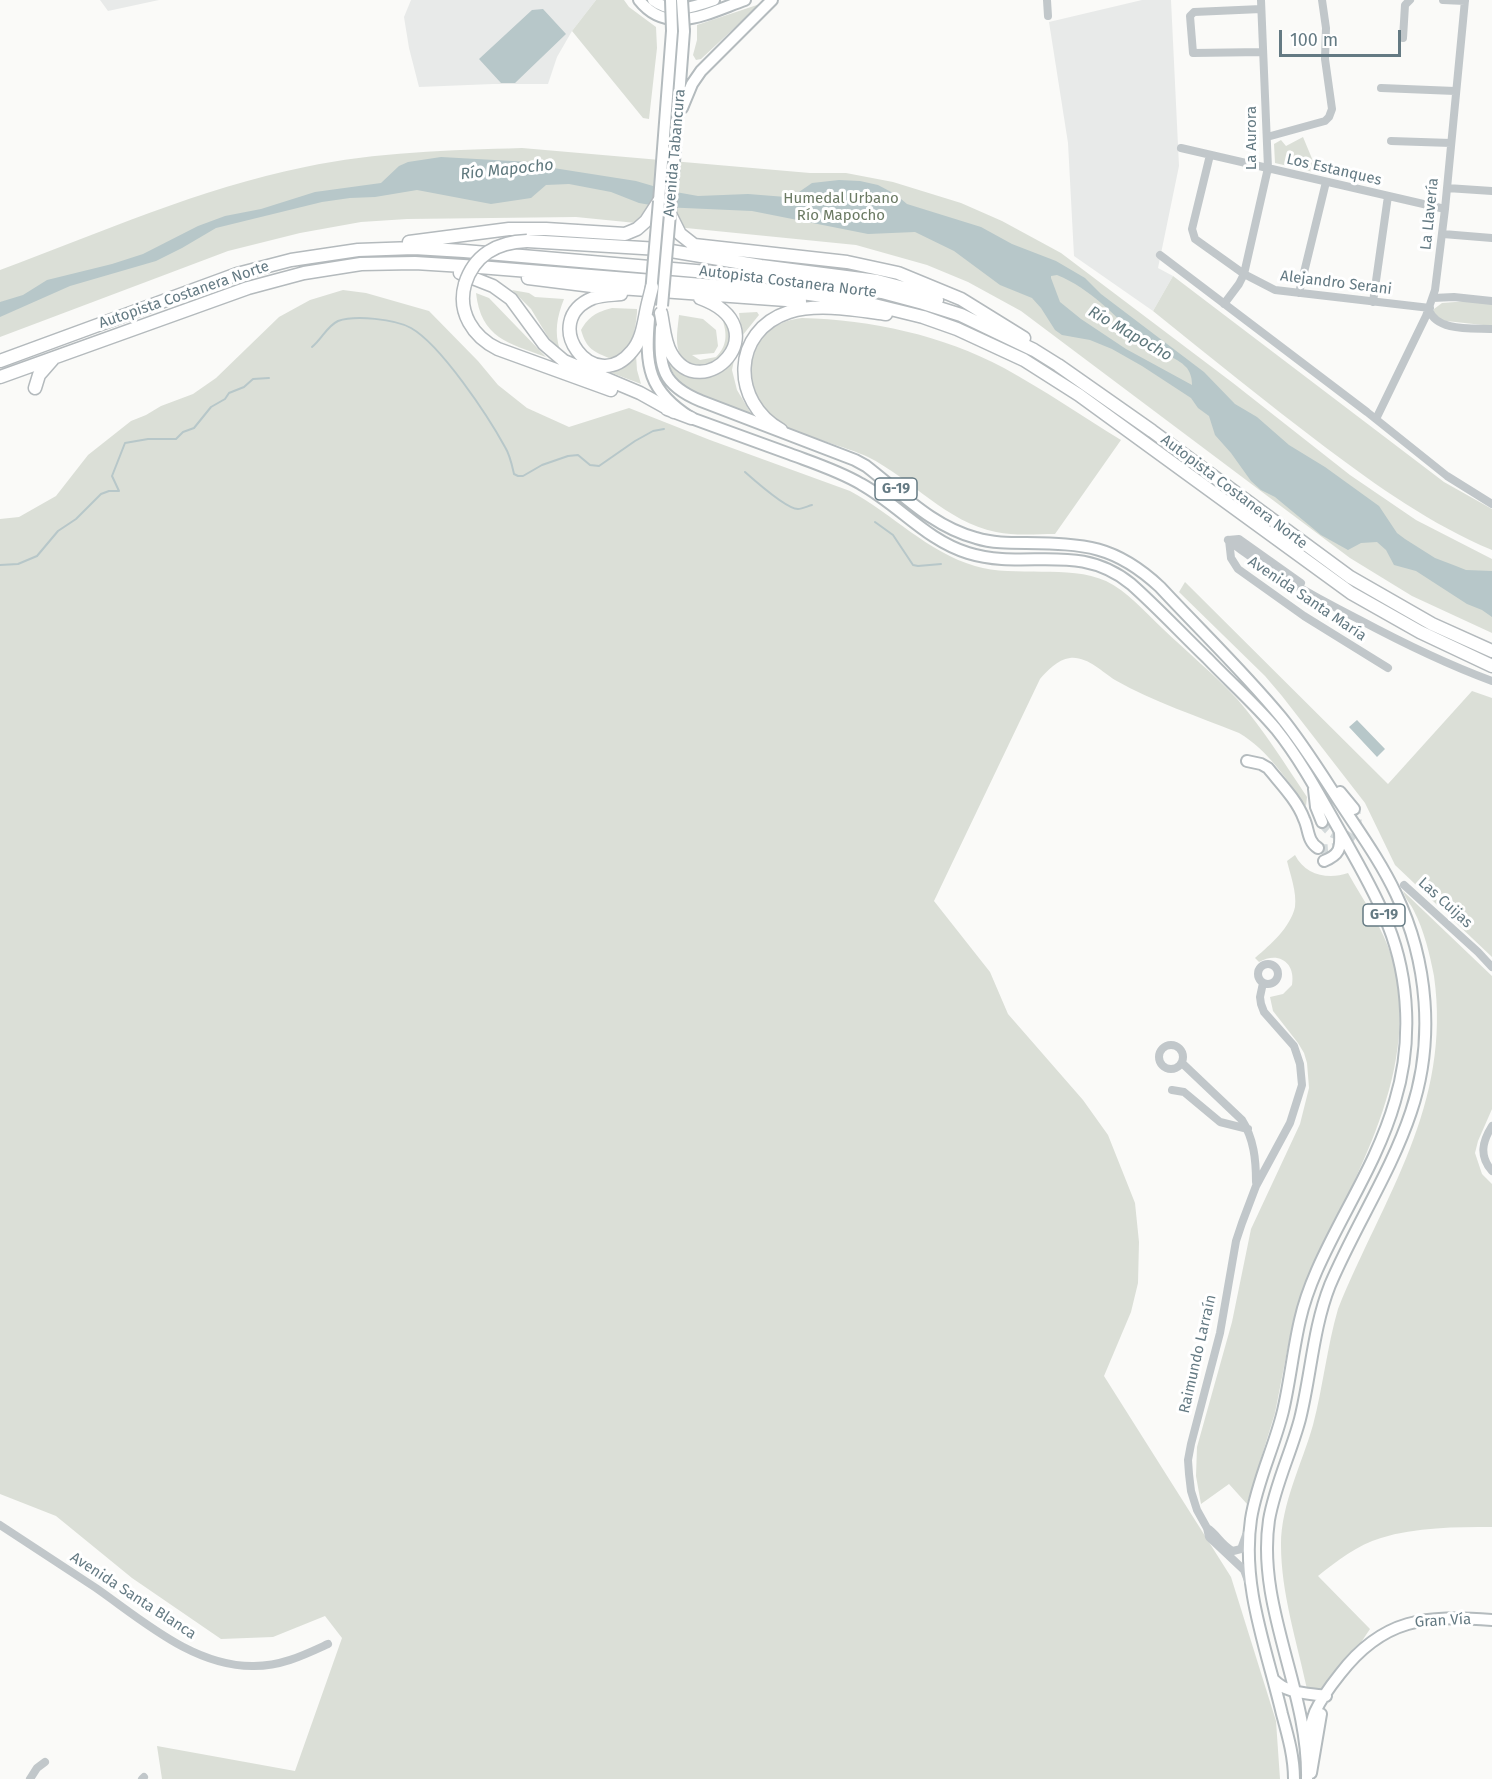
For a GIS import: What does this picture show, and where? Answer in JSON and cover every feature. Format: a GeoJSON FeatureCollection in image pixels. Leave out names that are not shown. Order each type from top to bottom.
{"type":"FeatureCollection","features":[{"type":"Feature","properties":{"kind":"highway"},"geometry":{"type":"LineString","coordinates":[[380,249],[490,230],[527,228],[612,234],[630,232],[646,221],[659,201]]}},
{"type":"Feature","properties":{"kind":"highway"},"geometry":{"type":"LineString","coordinates":[[670,214],[680,234],[690,243],[702,247],[854,263],[918,280],[978,308],[1058,364]]}},
{"type":"Feature","properties":{"kind":"highway"},"geometry":{"type":"LineString","coordinates":[[691,418],[498,349],[488,343],[475,332],[467,319],[463,306],[465,284],[474,266],[494,248],[507,243],[527,241],[659,249],[788,270],[877,281],[922,294],[961,315]]}},
{"type":"Feature","properties":{"kind":"highway","name":"Autopista Costanera Norte"},"geometry":{"type":"LineString","coordinates":[[0,362],[237,274],[314,255],[380,249],[473,251],[742,275],[843,286],[903,297],[961,315],[1009,337],[1058,364],[1152,430],[1350,577],[1432,624],[1492,651]]}},
{"type":"Feature","properties":{"kind":"highway","name":"Autopista Costanera Norte"},"geometry":{"type":"LineString","coordinates":[[0,377],[215,298],[290,276],[361,264],[434,264],[479,267],[802,294],[858,301],[923,317],[977,337],[1024,360],[1049,375],[1345,589],[1403,623],[1492,666]]}},
{"type":"Feature","properties":{"kind":"highway"},"geometry":{"type":"LineString","coordinates":[[434,264],[481,280],[504,293],[520,310],[544,344],[564,361],[640,393],[674,412]]}},
{"type":"Feature","properties":{"kind":"highway"},"geometry":{"type":"LineString","coordinates":[[479,267],[552,282],[801,301],[858,301]]}},
{"type":"Feature","properties":{"kind":"highway"},"geometry":{"type":"LineString","coordinates":[[647,288],[667,345],[678,362],[687,368],[712,370],[724,363],[735,347],[735,333],[731,322],[711,302],[684,293]]}},
{"type":"Feature","properties":{"kind":"highway"},"geometry":{"type":"LineString","coordinates":[[647,288],[602,296],[585,303],[571,321],[570,333],[574,348],[584,359],[593,364],[612,364],[623,360],[638,342],[655,306]]}},
{"type":"Feature","properties":{"kind":"highway"},"geometry":{"type":"LineString","coordinates":[[781,430],[757,410],[747,391],[744,377],[744,363],[751,343],[770,321],[792,311],[809,308],[923,317]]}},
{"type":"Feature","properties":{"kind":"highway"},"geometry":{"type":"LineString","coordinates":[[34,388],[44,369],[56,356]]}},
{"type":"Feature","properties":{"kind":"main road"},"geometry":{"type":"LineString","coordinates":[[639,0],[653,13],[676,20],[696,18],[745,0]]}},
{"type":"Feature","properties":{"kind":"main road"},"geometry":{"type":"LineString","coordinates":[[653,0],[664,7],[676,9],[690,8],[714,0]]}},
{"type":"Feature","properties":{"kind":"main road","name":"Avenida Tabancura"},"geometry":{"type":"LineString","coordinates":[[671,0],[678,31]]}},
{"type":"Feature","properties":{"kind":"main road","name":"Avenida Tabancura"},"geometry":{"type":"LineString","coordinates":[[647,288],[660,256],[670,214],[678,31],[682,0]]}},
{"type":"Feature","properties":{"kind":"main road"},"geometry":{"type":"LineString","coordinates":[[674,122],[696,77],[772,0]]}},
{"type":"Feature","properties":{"kind":"main road","name":"Avenida Tabancura"},"geometry":{"type":"LineString","coordinates":[[655,306],[660,256],[659,201],[674,122]]}},
{"type":"Feature","properties":{"kind":"main road","name":"G-19"},"geometry":{"type":"LineString","coordinates":[[655,306],[660,355],[666,376],[680,392],[701,402],[855,459],[932,518],[955,531],[977,539],[999,542],[1084,546],[1117,555],[1134,565],[1160,587],[1274,709],[1320,773],[1389,880],[1404,911],[1419,961],[1424,998],[1425,1032],[1419,1082],[1407,1124],[1328,1289],[1298,1425],[1271,1510],[1267,1540],[1272,1598],[1296,1692],[1308,1779]]}},
{"type":"Feature","properties":{"kind":"main road","name":"G-19"},"geometry":{"type":"LineString","coordinates":[[655,306],[647,348],[651,374],[663,395],[691,418],[850,477],[880,496],[935,538],[962,551],[991,558],[1062,558],[1087,561],[1115,573],[1139,591],[1259,711],[1287,743],[1341,832],[1389,926],[1401,968],[1406,1002],[1401,1081],[1392,1113],[1378,1147],[1319,1266],[1306,1298],[1299,1322],[1282,1415],[1256,1493],[1250,1523],[1248,1556],[1251,1588],[1261,1636],[1293,1758],[1294,1779]]}},
{"type":"Feature","properties":{"kind":"main road"},"geometry":{"type":"LineString","coordinates":[[1247,761],[1268,768],[1299,809],[1310,840],[1318,848]]}},
{"type":"Feature","properties":{"kind":"main road"},"geometry":{"type":"LineString","coordinates":[[1320,773],[1354,809]]}},
{"type":"Feature","properties":{"kind":"main road"},"geometry":{"type":"LineString","coordinates":[[1313,783],[1316,807],[1322,822]]}},
{"type":"Feature","properties":{"kind":"main road"},"geometry":{"type":"LineString","coordinates":[[1341,832],[1340,851],[1324,861],[1346,860],[1358,863]]}},
{"type":"Feature","properties":{"kind":"main road"},"geometry":{"type":"LineString","coordinates":[[1248,1556],[1259,1562],[1261,1566],[1269,1616],[1285,1647]]}},
{"type":"Feature","properties":{"kind":"main road","name":"Gran Vía"},"geometry":{"type":"LineString","coordinates":[[1300,1779],[1316,1711],[1359,1651],[1391,1629],[1422,1620],[1492,1620]]}},
{"type":"Feature","properties":{"kind":"main road"},"geometry":{"type":"LineString","coordinates":[[1274,1680],[1283,1689],[1324,1700]]}},
{"type":"Feature","properties":{"kind":"main road","name":"Gran Vía"},"geometry":{"type":"LineString","coordinates":[[1308,1779],[1324,1700]]}},
{"type":"Feature","properties":{"kind":"street"},"geometry":{"type":"LineString","coordinates":[[1047,0],[1048,16]]}},
{"type":"Feature","properties":{"kind":"street"},"geometry":{"type":"LineString","coordinates":[[1268,137],[1325,121],[1329,117],[1332,109],[1325,59],[1326,28],[1322,0]]}},
{"type":"Feature","properties":{"kind":"street"},"geometry":{"type":"LineString","coordinates":[[1402,38],[1405,5],[1410,0]]}},
{"type":"Feature","properties":{"kind":"street"},"geometry":{"type":"LineString","coordinates":[[1443,0],[1465,0]]}},
{"type":"Feature","properties":{"kind":"street","name":"La Llavería"},"geometry":{"type":"LineString","coordinates":[[1376,419],[1433,298],[1443,234],[1465,0]]}},
{"type":"Feature","properties":{"kind":"street"},"geometry":{"type":"LineString","coordinates":[[1261,4],[1194,12],[1190,16],[1192,50],[1196,54],[1263,52]]}},
{"type":"Feature","properties":{"kind":"street","name":"La Aurora"},"geometry":{"type":"LineString","coordinates":[[1224,304],[1244,273],[1268,168],[1261,4]]}},
{"type":"Feature","properties":{"kind":"street"},"geometry":{"type":"LineString","coordinates":[[1381,88],[1455,91]]}},
{"type":"Feature","properties":{"kind":"street"},"geometry":{"type":"LineString","coordinates":[[1391,141],[1451,143]]}},
{"type":"Feature","properties":{"kind":"street","name":"Los Estanques"},"geometry":{"type":"LineString","coordinates":[[1181,148],[1445,209]]}},
{"type":"Feature","properties":{"kind":"street","name":"Alejandro Serani"},"geometry":{"type":"LineString","coordinates":[[1210,155],[1192,229],[1195,239],[1269,288],[1429,309]]}},
{"type":"Feature","properties":{"kind":"street"},"geometry":{"type":"LineString","coordinates":[[1299,293],[1326,182]]}},
{"type":"Feature","properties":{"kind":"street"},"geometry":{"type":"LineString","coordinates":[[1447,188],[1492,191]]}},
{"type":"Feature","properties":{"kind":"street"},"geometry":{"type":"LineString","coordinates":[[1373,302],[1388,196]]}},
{"type":"Feature","properties":{"kind":"street"},"geometry":{"type":"LineString","coordinates":[[1443,234],[1492,238]]}},
{"type":"Feature","properties":{"kind":"street"},"geometry":{"type":"LineString","coordinates":[[1160,255],[1376,419],[1447,476],[1492,504]]}},
{"type":"Feature","properties":{"kind":"street"},"geometry":{"type":"LineString","coordinates":[[1433,298],[1454,297],[1492,301]]}},
{"type":"Feature","properties":{"kind":"street"},"geometry":{"type":"LineString","coordinates":[[1429,309],[1433,319],[1441,324]]}},
{"type":"Feature","properties":{"kind":"street"},"geometry":{"type":"LineString","coordinates":[[1419,331],[1429,325],[1441,324],[1492,330]]}},
{"type":"Feature","properties":{"kind":"street","name":"Avenida Santa María"},"geometry":{"type":"LineString","coordinates":[[1388,668],[1304,616],[1238,569],[1231,558],[1228,540],[1236,538],[1242,541],[1294,579],[1354,618],[1404,643],[1492,681]]}},
{"type":"Feature","properties":{"kind":"street","name":"Las Cuijas"},"geometry":{"type":"LineString","coordinates":[[1404,885],[1492,967]]}},
{"type":"Feature","properties":{"kind":"street","name":"Raimundo Larraín"},"geometry":{"type":"LineString","coordinates":[[1251,1588],[1244,1570],[1209,1537],[1191,1491],[1188,1460],[1220,1333],[1236,1241],[1256,1186],[1290,1123],[1302,1085],[1300,1064],[1294,1046],[1264,1012],[1260,997],[1263,983]]}},
{"type":"Feature","properties":{"kind":"street","name":"Raimundo Larraín"},"geometry":{"type":"LineString","coordinates":[[1182,1063],[1242,1120],[1248,1129],[1254,1152],[1256,1186]]}},
{"type":"Feature","properties":{"kind":"street"},"geometry":{"type":"LineString","coordinates":[[1172,1090],[1184,1092],[1220,1122],[1248,1129]]}},
{"type":"Feature","properties":{"kind":"street"},"geometry":{"type":"LineString","coordinates":[[1492,1126],[1484,1142],[1483,1152],[1485,1162],[1492,1171]]}},
{"type":"Feature","properties":{"kind":"street"},"geometry":{"type":"LineString","coordinates":[[1226,1547],[1233,1551],[1241,1549],[1250,1523]]}},
{"type":"Feature","properties":{"kind":"street","name":"Avenida Santa Blanca"},"geometry":{"type":"LineString","coordinates":[[0,1525],[163,1635],[209,1658],[242,1666],[266,1666],[291,1661],[328,1644]]}},
{"type":"Feature","properties":{"kind":"street","name":"Raimundo Larraín"},"geometry":{"type":"LineString","coordinates":[[1207,1528],[1214,1532],[1231,1553],[1248,1556]]}},
{"type":"Feature","properties":{"kind":"street"},"geometry":{"type":"LineString","coordinates":[[30,1779],[37,1768],[45,1762]]}},
{"type":"Feature","properties":{"kind":"shaded area"},"geometry":{"type":"Polygon","coordinates":[[[100,0],[159,0],[108,11],[100,0]]]}},
{"type":"Feature","properties":{"kind":"shaded area"},"geometry":{"type":"Polygon","coordinates":[[[411,0],[596,0],[572,31],[557,57],[548,84],[419,87],[404,17],[411,0]]]}},
{"type":"Feature","properties":{"kind":"shaded area"},"geometry":{"type":"Polygon","coordinates":[[[1142,0],[1171,0],[1179,166],[1158,268],[1173,276],[1153,311],[1074,256],[1068,143],[1049,22],[1142,0]]]}},
{"type":"Feature","properties":{"kind":"green space"},"geometry":{"type":"Polygon","coordinates":[[[596,0],[624,0],[629,7],[656,27],[657,48],[649,119],[643,118],[572,31],[596,0]]]}},
{"type":"Feature","properties":{"kind":"green space"},"geometry":{"type":"Polygon","coordinates":[[[760,4],[701,59],[696,60],[693,55],[697,40],[697,25],[760,4]]]}},
{"type":"Feature","properties":{"kind":"green space"},"geometry":{"type":"Polygon","coordinates":[[[1303,137],[1318,173],[1275,163],[1274,144],[1281,140],[1286,146],[1303,137]]]}},
{"type":"Feature","properties":{"kind":"green space","name":"Humedal Urbano Río Mapocho"},"geometry":{"type":"Polygon","coordinates":[[[522,148],[810,173],[846,173],[893,182],[961,203],[1002,221],[1061,253],[1350,475],[1416,520],[1492,559],[1492,633],[1412,596],[1350,558],[1021,311],[968,282],[927,265],[856,245],[576,217],[407,219],[361,222],[300,233],[228,251],[0,337],[0,270],[151,212],[266,176],[332,162],[413,153],[522,148]]]}},
{"type":"Feature","properties":{"kind":"green space"},"geometry":{"type":"Polygon","coordinates":[[[1173,276],[1444,482],[1492,509],[1492,550],[1427,517],[1365,476],[1282,414],[1153,311],[1173,276]]]}},
{"type":"Feature","properties":{"kind":"green space"},"geometry":{"type":"Polygon","coordinates":[[[343,290],[366,293],[429,311],[498,385],[527,408],[569,427],[629,408],[850,491],[941,552],[958,560],[991,569],[1075,573],[1106,581],[1136,602],[1238,700],[1307,797],[1306,806],[1268,756],[1239,733],[1145,695],[1115,680],[1082,659],[1065,659],[1053,666],[1040,679],[934,901],[990,972],[1008,1014],[1083,1100],[1108,1135],[1135,1203],[1139,1242],[1138,1283],[1131,1312],[1104,1376],[1231,1577],[1276,1721],[1280,1779],[162,1779],[157,1746],[295,1771],[342,1638],[325,1616],[273,1637],[221,1639],[132,1578],[56,1516],[0,1494],[0,519],[19,517],[56,496],[88,455],[131,421],[193,394],[216,378],[279,317],[310,300],[343,290]]]}},
{"type":"Feature","properties":{"kind":"green space"},"geometry":{"type":"Polygon","coordinates":[[[512,290],[529,293],[535,297],[564,299],[557,324],[560,350],[548,337],[531,309],[512,290]]]}},
{"type":"Feature","properties":{"kind":"green space"},"geometry":{"type":"Polygon","coordinates":[[[476,293],[489,298],[546,357],[508,342],[490,329],[479,308],[476,293]]]}},
{"type":"Feature","properties":{"kind":"green space"},"geometry":{"type":"Polygon","coordinates":[[[1468,301],[1492,303],[1492,326],[1437,320],[1432,315],[1434,309],[1442,303],[1468,301]]]}},
{"type":"Feature","properties":{"kind":"green space"},"geometry":{"type":"Polygon","coordinates":[[[612,308],[637,309],[637,313],[635,328],[628,347],[611,359],[592,349],[581,330],[594,315],[612,308]]]}},
{"type":"Feature","properties":{"kind":"green space"},"geometry":{"type":"Polygon","coordinates":[[[757,312],[759,315],[742,336],[739,313],[757,312]]]}},
{"type":"Feature","properties":{"kind":"green space"},"geometry":{"type":"Polygon","coordinates":[[[679,315],[703,319],[716,330],[718,346],[714,353],[692,355],[700,360],[716,357],[723,348],[725,329],[722,318],[728,328],[730,341],[720,358],[702,365],[693,365],[685,360],[679,352],[677,343],[679,315]]]}},
{"type":"Feature","properties":{"kind":"green space"},"geometry":{"type":"Polygon","coordinates":[[[802,318],[854,322],[906,331],[980,356],[1019,376],[1121,440],[1055,534],[1011,534],[978,527],[945,510],[868,457],[806,435],[776,421],[764,412],[755,399],[750,378],[749,368],[754,348],[762,336],[774,327],[802,318]]]}},
{"type":"Feature","properties":{"kind":"green space"},"geometry":{"type":"Polygon","coordinates":[[[666,354],[674,366],[682,372],[715,374],[727,368],[734,360],[732,370],[737,390],[752,415],[712,401],[687,388],[670,368],[666,354]]]}},
{"type":"Feature","properties":{"kind":"green space"},"geometry":{"type":"Polygon","coordinates":[[[636,355],[641,384],[612,373],[628,364],[636,355]]]}},
{"type":"Feature","properties":{"kind":"green space"},"geometry":{"type":"Polygon","coordinates":[[[1185,582],[1388,784],[1472,691],[1492,698],[1492,957],[1395,865],[1365,803],[1265,676],[1179,592],[1185,582]]]}},
{"type":"Feature","properties":{"kind":"green space"},"geometry":{"type":"Polygon","coordinates":[[[1295,855],[1305,867],[1318,874],[1333,876],[1348,873],[1378,925],[1392,958],[1399,1003],[1398,1047],[1389,1090],[1375,1133],[1301,1296],[1293,1321],[1275,1413],[1247,1504],[1229,1484],[1201,1504],[1196,1476],[1197,1447],[1232,1322],[1251,1229],[1300,1124],[1309,1088],[1304,1053],[1273,1011],[1270,997],[1283,994],[1292,985],[1291,970],[1279,958],[1259,962],[1255,958],[1279,935],[1293,915],[1295,895],[1287,861],[1295,855]]]}},
{"type":"Feature","properties":{"kind":"green space"},"geometry":{"type":"Polygon","coordinates":[[[1403,891],[1492,976],[1492,1109],[1475,1153],[1482,1174],[1492,1184],[1492,1527],[1422,1530],[1394,1534],[1356,1549],[1318,1576],[1370,1629],[1327,1693],[1307,1689],[1284,1581],[1282,1530],[1288,1499],[1313,1425],[1338,1309],[1410,1148],[1424,1108],[1433,1067],[1437,1023],[1434,976],[1421,926],[1403,891]]]}},
{"type":"Feature","properties":{"kind":"water"},"geometry":{"type":"Polygon","coordinates":[[[543,9],[566,34],[515,83],[501,83],[479,59],[532,10],[543,9]]]}},
{"type":"Feature","properties":{"kind":"water","name":"Río Mapocho"},"geometry":{"type":"Polygon","coordinates":[[[441,157],[530,162],[547,167],[636,181],[698,196],[748,194],[786,197],[812,183],[839,180],[860,181],[878,185],[907,204],[981,227],[1012,244],[1056,261],[1085,278],[1101,294],[1204,372],[1235,404],[1257,417],[1289,445],[1325,467],[1379,506],[1397,533],[1405,539],[1435,558],[1466,570],[1492,571],[1492,617],[1467,604],[1416,571],[1394,565],[1386,550],[1377,542],[1361,543],[1348,550],[1321,535],[1275,497],[1261,490],[1251,481],[1215,435],[1209,416],[1198,408],[1191,398],[1112,349],[1090,340],[1062,335],[1055,330],[1032,298],[1000,285],[954,251],[915,232],[868,234],[752,211],[662,207],[639,203],[611,192],[569,184],[546,185],[531,198],[491,204],[417,190],[322,202],[216,228],[156,261],[70,286],[0,317],[0,302],[23,295],[47,280],[143,254],[198,226],[225,216],[261,209],[315,192],[381,183],[399,166],[408,162],[441,157]],[[1057,275],[1051,276],[1060,302],[1126,349],[1192,385],[1187,368],[1172,357],[1149,346],[1093,296],[1057,275]]]}},
{"type":"Feature","properties":{"kind":"water"},"geometry":{"type":"Polygon","coordinates":[[[1357,720],[1385,749],[1377,757],[1349,727],[1357,720]]]}},
{"type":"Feature","properties":{"kind":"waterway"},"geometry":{"type":"LineString","coordinates":[[312,347],[331,326],[345,319],[385,320],[411,328],[436,349],[463,382],[497,434],[511,460],[514,474],[518,476],[523,476],[542,465],[568,456],[578,455],[590,465],[599,466],[635,441],[653,431],[664,429]]}},
{"type":"Feature","properties":{"kind":"waterway"},"geometry":{"type":"LineString","coordinates":[[0,565],[18,564],[37,556],[58,531],[76,519],[101,494],[119,491],[112,476],[125,443],[148,439],[176,439],[183,432],[194,428],[211,407],[225,399],[229,393],[244,387],[253,379],[269,378]]}},
{"type":"Feature","properties":{"kind":"waterway"},"geometry":{"type":"LineString","coordinates":[[745,472],[771,494],[793,508],[800,509],[812,505]]}},
{"type":"Feature","properties":{"kind":"waterway"},"geometry":{"type":"LineString","coordinates":[[875,522],[893,535],[913,565],[941,564]]}},
{"type":"Feature","properties":{"kind":"tunnel"},"geometry":{"type":"LineString","coordinates":[[1318,848],[1334,848],[1342,845],[1348,839],[1356,825],[1357,817],[1354,809]]}},
{"type":"Feature","properties":{"kind":"tunnel"},"geometry":{"type":"LineString","coordinates":[[1322,822],[1333,833],[1349,836]]}}]}
